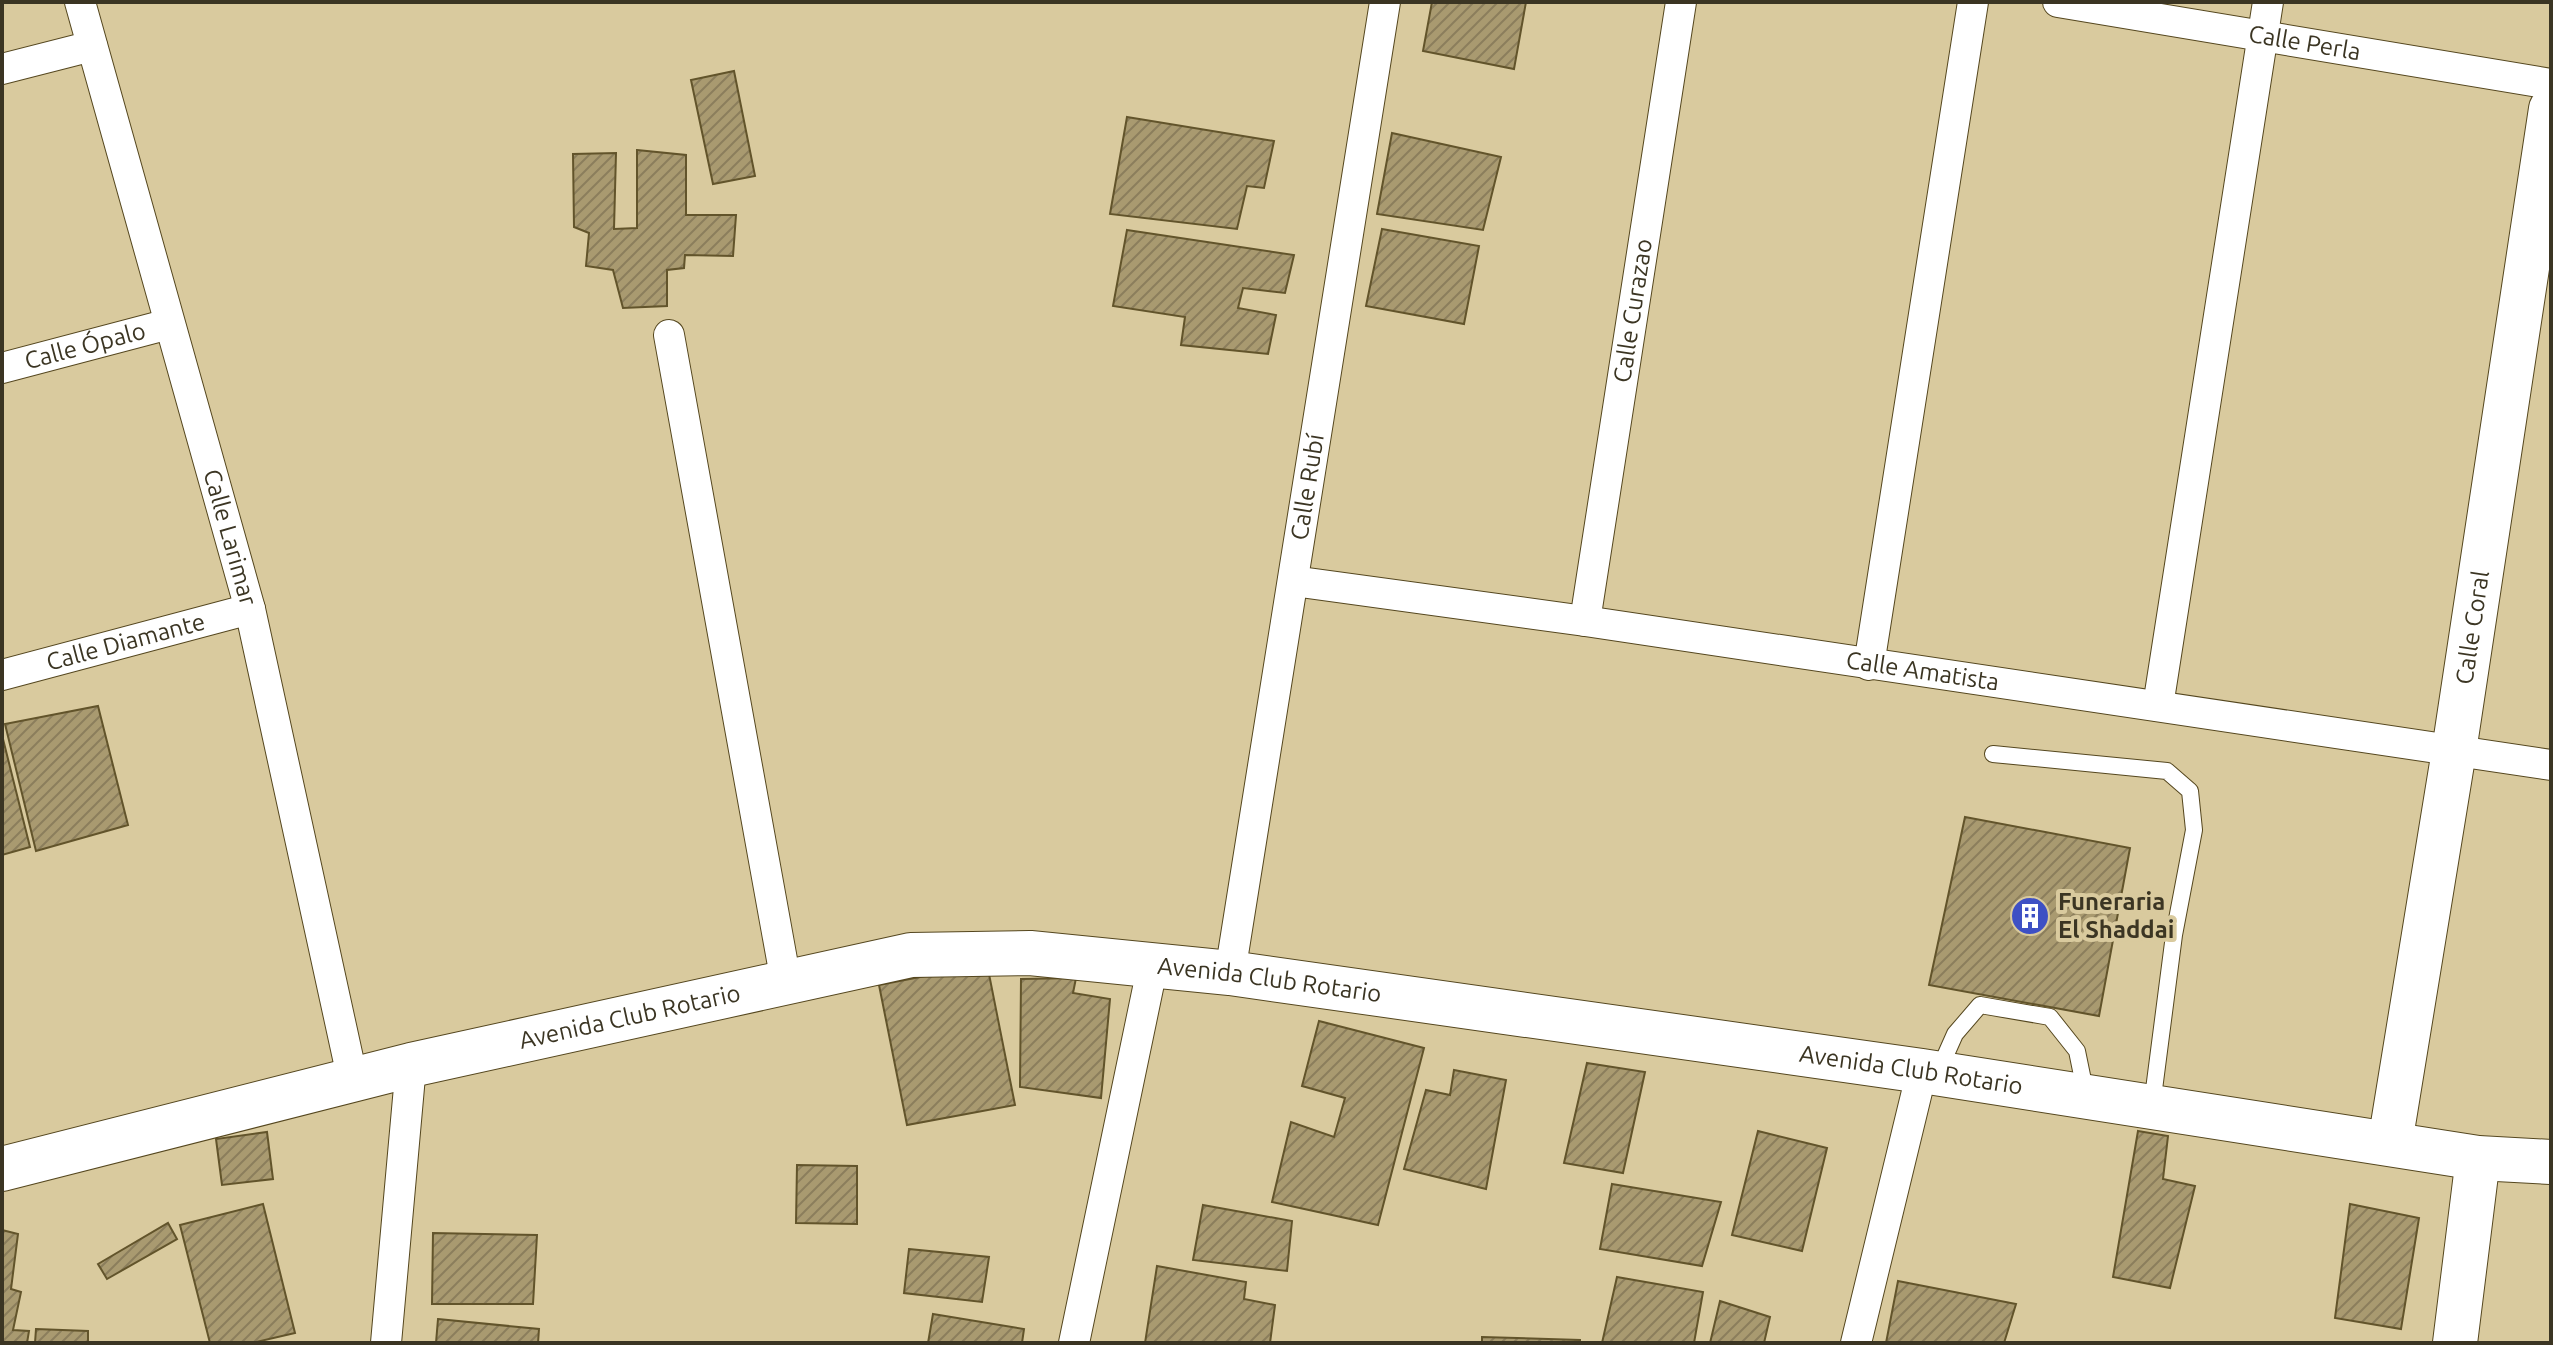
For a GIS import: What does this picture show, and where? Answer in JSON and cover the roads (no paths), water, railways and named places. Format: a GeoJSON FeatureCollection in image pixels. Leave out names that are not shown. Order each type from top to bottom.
{"type":"FeatureCollection","features":[{"type":"Feature","properties":{"kind":"main road","name":"Calle Coral"},"geometry":{"type":"LineString","coordinates":[[2390,1143],[2454,751],[2551,109]]}},
{"type":"Feature","properties":{"kind":"main road","name":"Avenida Club Rotario"},"geometry":{"type":"LineString","coordinates":[[2,1169],[411,1065],[911,955],[1030,953],[1230,973],[1930,1073],[2478,1158],[2551,1162]]}},
{"type":"Feature","properties":{"kind":"main road"},"geometry":{"type":"LineString","coordinates":[[2455,1343],[2478,1158]]}},
{"type":"Feature","properties":{"kind":"street","name":"Calle Larimar"},"geometry":{"type":"LineString","coordinates":[[80,2],[250,609],[353,1081]]}},
{"type":"Feature","properties":{"kind":"street","name":"Calle Rubí"},"geometry":{"type":"LineString","coordinates":[[1230,973],[1385,2]]}},
{"type":"Feature","properties":{"kind":"street","name":"Calle Curazao"},"geometry":{"type":"LineString","coordinates":[[1585,621],[1681,2]]}},
{"type":"Feature","properties":{"kind":"street"},"geometry":{"type":"LineString","coordinates":[[1869,665],[1973,2]]}},
{"type":"Feature","properties":{"kind":"street","name":"Calle Perla"},"geometry":{"type":"LineString","coordinates":[[2058,2],[2551,84]]}},
{"type":"Feature","properties":{"kind":"street"},"geometry":{"type":"LineString","coordinates":[[2158,706],[2268,2]]}},
{"type":"Feature","properties":{"kind":"street"},"geometry":{"type":"LineString","coordinates":[[2,69],[92,46]]}},
{"type":"Feature","properties":{"kind":"street","name":"Calle Ópalo"},"geometry":{"type":"LineString","coordinates":[[2,368],[169,324]]}},
{"type":"Feature","properties":{"kind":"street"},"geometry":{"type":"LineString","coordinates":[[669,335],[786,982]]}},
{"type":"Feature","properties":{"kind":"street","name":"Calle Amatista"},"geometry":{"type":"LineString","coordinates":[[1293,581],[1585,621],[2551,765]]}},
{"type":"Feature","properties":{"kind":"street","name":"Calle Diamante"},"geometry":{"type":"LineString","coordinates":[[2,675],[250,609]]}},
{"type":"Feature","properties":{"kind":"street"},"geometry":{"type":"LineString","coordinates":[[1074,1343],[1153,964]]}},
{"type":"Feature","properties":{"kind":"street"},"geometry":{"type":"LineString","coordinates":[[386,1343],[411,1065]]}},
{"type":"Feature","properties":{"kind":"street"},"geometry":{"type":"LineString","coordinates":[[1856,1343],[1930,1073]]}},
{"type":"Feature","properties":{"kind":"lane"},"geometry":{"type":"LineString","coordinates":[[1993,754],[2167,771],[2190,791],[2194,830],[2174,935],[2152,1107]]}},
{"type":"Feature","properties":{"kind":"lane"},"geometry":{"type":"LineString","coordinates":[[1930,1073],[1955,1034],[1980,1005],[2050,1017],[2077,1051],[2086,1097]]}},
{"type":"Feature","properties":{"kind":"place","name":"Funeraria El Shaddai"},"geometry":{"type":"Point","coordinates":[2030,916]}}]}
